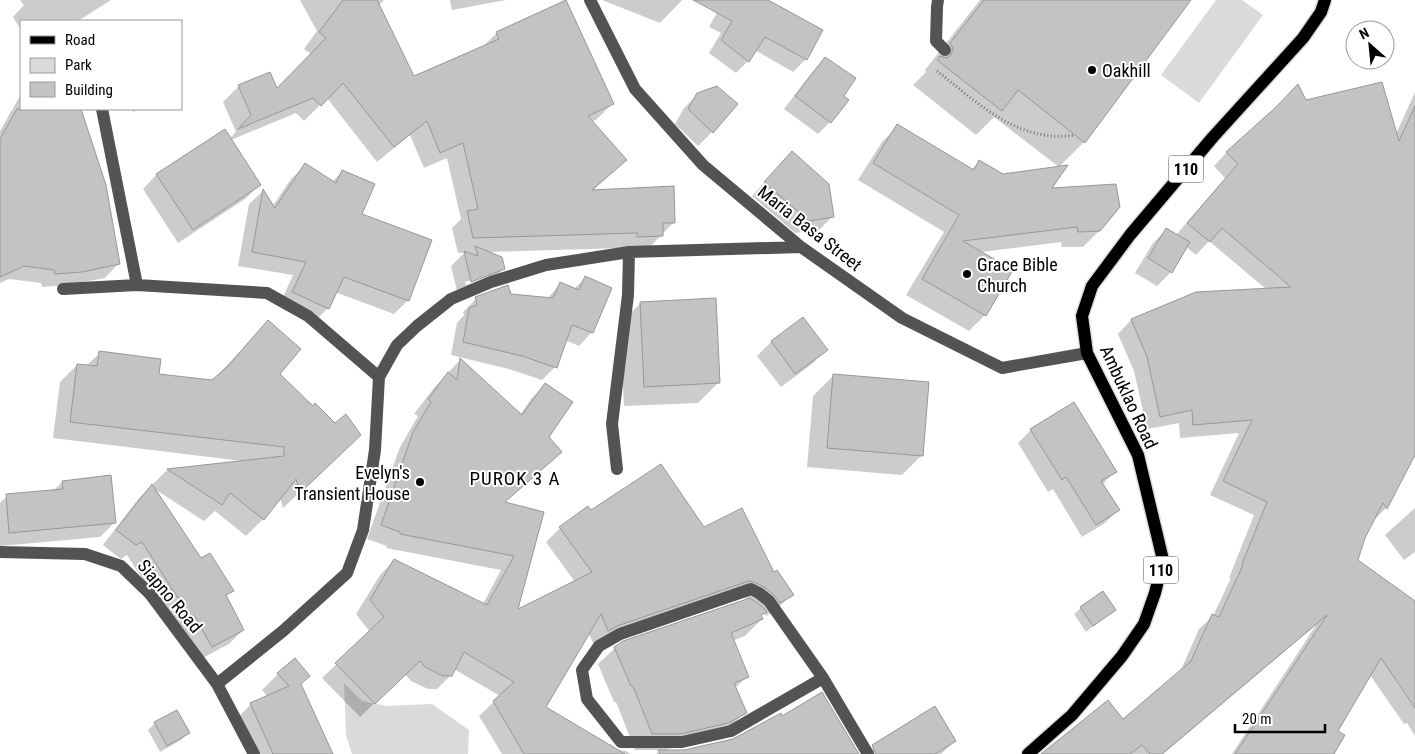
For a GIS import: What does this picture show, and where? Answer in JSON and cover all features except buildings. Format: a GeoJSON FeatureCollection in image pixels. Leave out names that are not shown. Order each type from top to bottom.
{"type":"FeatureCollection","features":[{"type":"Feature","properties":{"kind":"main road","name":"Ambuklao Road"},"geometry":{"type":"LineString","coordinates":[[1028,754],[1072,715],[1122,656],[1144,624],[1155,593],[1163,560],[1138,455],[1087,354],[1082,316],[1092,286],[1130,235],[1213,137],[1303,38],[1321,12],[1324,0]]}},
{"type":"Feature","properties":{"kind":"street","name":"Maria Basa Street"},"geometry":{"type":"LineString","coordinates":[[590,0],[635,88],[702,165],[801,247],[902,318],[1002,368],[1087,354]]}},
{"type":"Feature","properties":{"kind":"street"},"geometry":{"type":"LineString","coordinates":[[938,0],[936,41],[945,50]]}},
{"type":"Feature","properties":{"kind":"street"},"geometry":{"type":"LineString","coordinates":[[102,110],[137,285]]}},
{"type":"Feature","properties":{"kind":"street"},"geometry":{"type":"LineString","coordinates":[[217,684],[283,631],[348,573],[363,530],[375,450],[379,378],[397,346],[417,326],[451,298],[491,282],[546,265],[630,252],[801,247]]}},
{"type":"Feature","properties":{"kind":"street"},"geometry":{"type":"LineString","coordinates":[[617,469],[612,424],[628,295],[630,252]]}},
{"type":"Feature","properties":{"kind":"street"},"geometry":{"type":"LineString","coordinates":[[63,289],[137,285],[267,293],[308,316],[379,378]]}},
{"type":"Feature","properties":{"kind":"street","name":"Siapno Road"},"geometry":{"type":"LineString","coordinates":[[0,552],[85,554],[121,566],[150,594],[217,684],[254,754]]}},
{"type":"Feature","properties":{"kind":"street"},"geometry":{"type":"LineString","coordinates":[[823,678],[731,731],[682,742],[621,742],[587,699],[582,670],[598,646],[620,634],[751,590],[759,593],[769,601],[823,678],[868,754]]}},
{"type":"Feature","properties":{"kind":"path"},"geometry":{"type":"LineString","coordinates":[[931,66],[1007,124],[1030,132],[1060,137],[1075,135]]}},
{"type":"Feature","properties":{"kind":"green space"},"geometry":{"type":"Polygon","coordinates":[[[1216,0],[1242,0],[1263,15],[1199,103],[1161,75],[1216,0]]]}},
{"type":"Feature","properties":{"kind":"green space"},"geometry":{"type":"Polygon","coordinates":[[[344,683],[362,701],[387,706],[432,704],[469,730],[468,754],[352,754],[346,735],[344,683]]]}},
{"type":"Feature","properties":{"kind":"place","name":"Oakhill"},"geometry":{"type":"Point","coordinates":[1092,70]}},
{"type":"Feature","properties":{"kind":"place","name":"Grace Bible Church"},"geometry":{"type":"Point","coordinates":[967,274]}},
{"type":"Feature","properties":{"kind":"place","name":"Evelyn's Transient House"},"geometry":{"type":"Point","coordinates":[420,482]}},
{"type":"Feature","properties":{"kind":"district","name":"PUROK 3 A"},"geometry":{"type":"Point","coordinates":[515,478]}}]}
